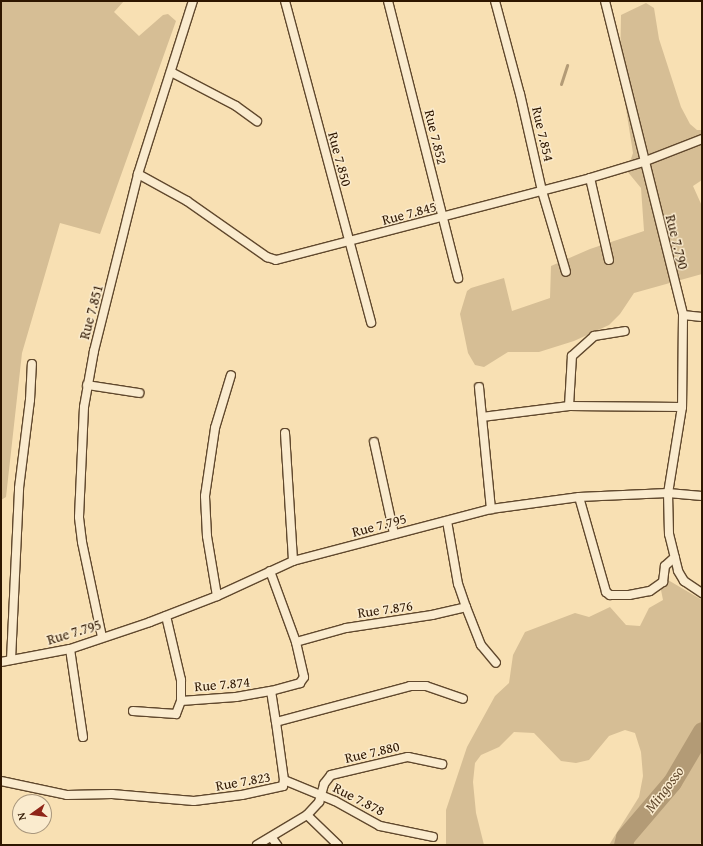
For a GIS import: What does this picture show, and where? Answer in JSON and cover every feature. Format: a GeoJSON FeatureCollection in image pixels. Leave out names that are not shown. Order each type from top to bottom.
{"type":"FeatureCollection","features":[{"type":"Feature","properties":{"kind":"street","name":"Rue 7.851"},"geometry":{"type":"LineString","coordinates":[[102,637],[82,542],[79,510],[80,455],[87,385],[138,174],[193,1]]}},
{"type":"Feature","properties":{"kind":"street","name":"Rue 7.850"},"geometry":{"type":"LineString","coordinates":[[285,1],[371,323]]}},
{"type":"Feature","properties":{"kind":"street","name":"Rue 7.852"},"geometry":{"type":"LineString","coordinates":[[388,1],[458,278]]}},
{"type":"Feature","properties":{"kind":"street","name":"Rue 7.854"},"geometry":{"type":"LineString","coordinates":[[495,1],[520,94],[542,191],[566,272]]}},
{"type":"Feature","properties":{"kind":"street","name":"Rue 7.790"},"geometry":{"type":"LineString","coordinates":[[604,1],[643,162],[683,315],[682,407],[668,493]]}},
{"type":"Feature","properties":{"kind":"street"},"geometry":{"type":"LineString","coordinates":[[171,72],[236,106],[257,121]]}},
{"type":"Feature","properties":{"kind":"street","name":"Rue 7.845"},"geometry":{"type":"LineString","coordinates":[[138,174],[187,201],[267,256],[284,259],[590,178],[643,162],[702,139]]}},
{"type":"Feature","properties":{"kind":"street"},"geometry":{"type":"LineString","coordinates":[[590,178],[610,260]]}},
{"type":"Feature","properties":{"kind":"street"},"geometry":{"type":"LineString","coordinates":[[683,315],[702,317]]}},
{"type":"Feature","properties":{"kind":"street"},"geometry":{"type":"LineString","coordinates":[[569,406],[572,356],[594,336],[625,331]]}},
{"type":"Feature","properties":{"kind":"street"},"geometry":{"type":"LineString","coordinates":[[11,660],[19,488],[32,364]]}},
{"type":"Feature","properties":{"kind":"street"},"geometry":{"type":"LineString","coordinates":[[217,596],[207,536],[205,496],[215,428],[231,375]]}},
{"type":"Feature","properties":{"kind":"street"},"geometry":{"type":"LineString","coordinates":[[87,385],[139,393]]}},
{"type":"Feature","properties":{"kind":"street"},"geometry":{"type":"LineString","coordinates":[[479,387],[491,509]]}},
{"type":"Feature","properties":{"kind":"street"},"geometry":{"type":"LineString","coordinates":[[482,416],[569,406],[682,407]]}},
{"type":"Feature","properties":{"kind":"street"},"geometry":{"type":"LineString","coordinates":[[285,433],[293,560]]}},
{"type":"Feature","properties":{"kind":"street"},"geometry":{"type":"LineString","coordinates":[[374,442],[394,534]]}},
{"type":"Feature","properties":{"kind":"street"},"geometry":{"type":"LineString","coordinates":[[668,493],[670,534],[675,557],[684,581],[702,593]]}},
{"type":"Feature","properties":{"kind":"street","name":"Rue 7.795"},"geometry":{"type":"LineString","coordinates":[[1,662],[70,648],[166,616],[217,596],[293,560],[491,509],[579,497],[668,493],[702,496]]}},
{"type":"Feature","properties":{"kind":"street"},"geometry":{"type":"LineString","coordinates":[[579,497],[606,592],[610,595],[629,595],[650,591],[663,582],[665,566],[675,557]]}},
{"type":"Feature","properties":{"kind":"street"},"geometry":{"type":"LineString","coordinates":[[447,521],[458,584],[481,645],[496,663]]}},
{"type":"Feature","properties":{"kind":"street"},"geometry":{"type":"LineString","coordinates":[[270,571],[296,642],[304,677],[300,682],[271,691]]}},
{"type":"Feature","properties":{"kind":"street","name":"Rue 7.876"},"geometry":{"type":"LineString","coordinates":[[296,642],[346,628],[432,615],[466,607]]}},
{"type":"Feature","properties":{"kind":"street","name":"Rue 7.874"},"geometry":{"type":"LineString","coordinates":[[166,616],[181,680],[181,700],[236,697],[271,691],[276,722]]}},
{"type":"Feature","properties":{"kind":"street"},"geometry":{"type":"LineString","coordinates":[[70,648],[83,737]]}},
{"type":"Feature","properties":{"kind":"street"},"geometry":{"type":"LineString","coordinates":[[276,722],[410,686],[426,686],[463,699]]}},
{"type":"Feature","properties":{"kind":"street"},"geometry":{"type":"LineString","coordinates":[[133,711],[176,714],[181,700]]}},
{"type":"Feature","properties":{"kind":"street","name":"Rue 7.823"},"geometry":{"type":"LineString","coordinates":[[1,781],[67,796],[112,794],[194,801],[278,788],[282,786],[284,780],[276,722]]}},
{"type":"Feature","properties":{"kind":"street","name":"Rue 7.880"},"geometry":{"type":"LineString","coordinates":[[257,845],[272,838],[307,815],[319,802],[320,794],[327,778],[331,775],[408,757],[442,764]]}},
{"type":"Feature","properties":{"kind":"street","name":"Rue 7.878"},"geometry":{"type":"LineString","coordinates":[[284,780],[320,794],[380,826],[433,837]]}},
{"type":"Feature","properties":{"kind":"street"},"geometry":{"type":"LineString","coordinates":[[307,815],[338,845]]}},
{"type":"Feature","properties":{"kind":"street"},"geometry":{"type":"LineString","coordinates":[[272,838],[277,845]]}},
{"type":"Feature","properties":{"kind":"shaded area"},"geometry":{"type":"Polygon","coordinates":[[[1,1],[124,1],[114,12],[139,36],[163,15],[168,14],[176,21],[100,234],[60,223],[22,353],[6,497],[1,500],[1,1]]]}},
{"type":"Feature","properties":{"kind":"shaded area"},"geometry":{"type":"Polygon","coordinates":[[[646,3],[654,8],[659,39],[681,107],[690,124],[697,130],[702,130],[702,180],[693,186],[702,206],[702,274],[634,293],[620,314],[609,325],[574,341],[539,352],[508,352],[484,367],[475,365],[468,353],[460,314],[467,291],[471,288],[504,278],[512,311],[550,298],[551,266],[590,249],[644,231],[641,188],[627,171],[633,153],[620,71],[621,15],[646,3]]]}},
{"type":"Feature","properties":{"kind":"shaded area"},"geometry":{"type":"Polygon","coordinates":[[[668,580],[702,600],[702,841],[699,845],[609,845],[639,797],[643,776],[641,752],[635,733],[625,730],[609,736],[589,760],[576,763],[561,761],[534,733],[514,732],[499,747],[481,755],[475,763],[473,782],[476,813],[484,845],[446,845],[446,810],[467,747],[495,696],[509,683],[513,655],[525,632],[575,613],[589,617],[610,607],[626,625],[640,626],[649,608],[663,600],[660,585],[668,580]]]}},
{"type":"Feature","properties":{"kind":"waterway"},"geometry":{"type":"LineString","coordinates":[[561,84],[567,65]]}},
{"type":"Feature","properties":{"kind":"waterway","name":"Mingosso"},"geometry":{"type":"LineString","coordinates":[[623,845],[625,837],[672,782],[702,731]]}}]}
